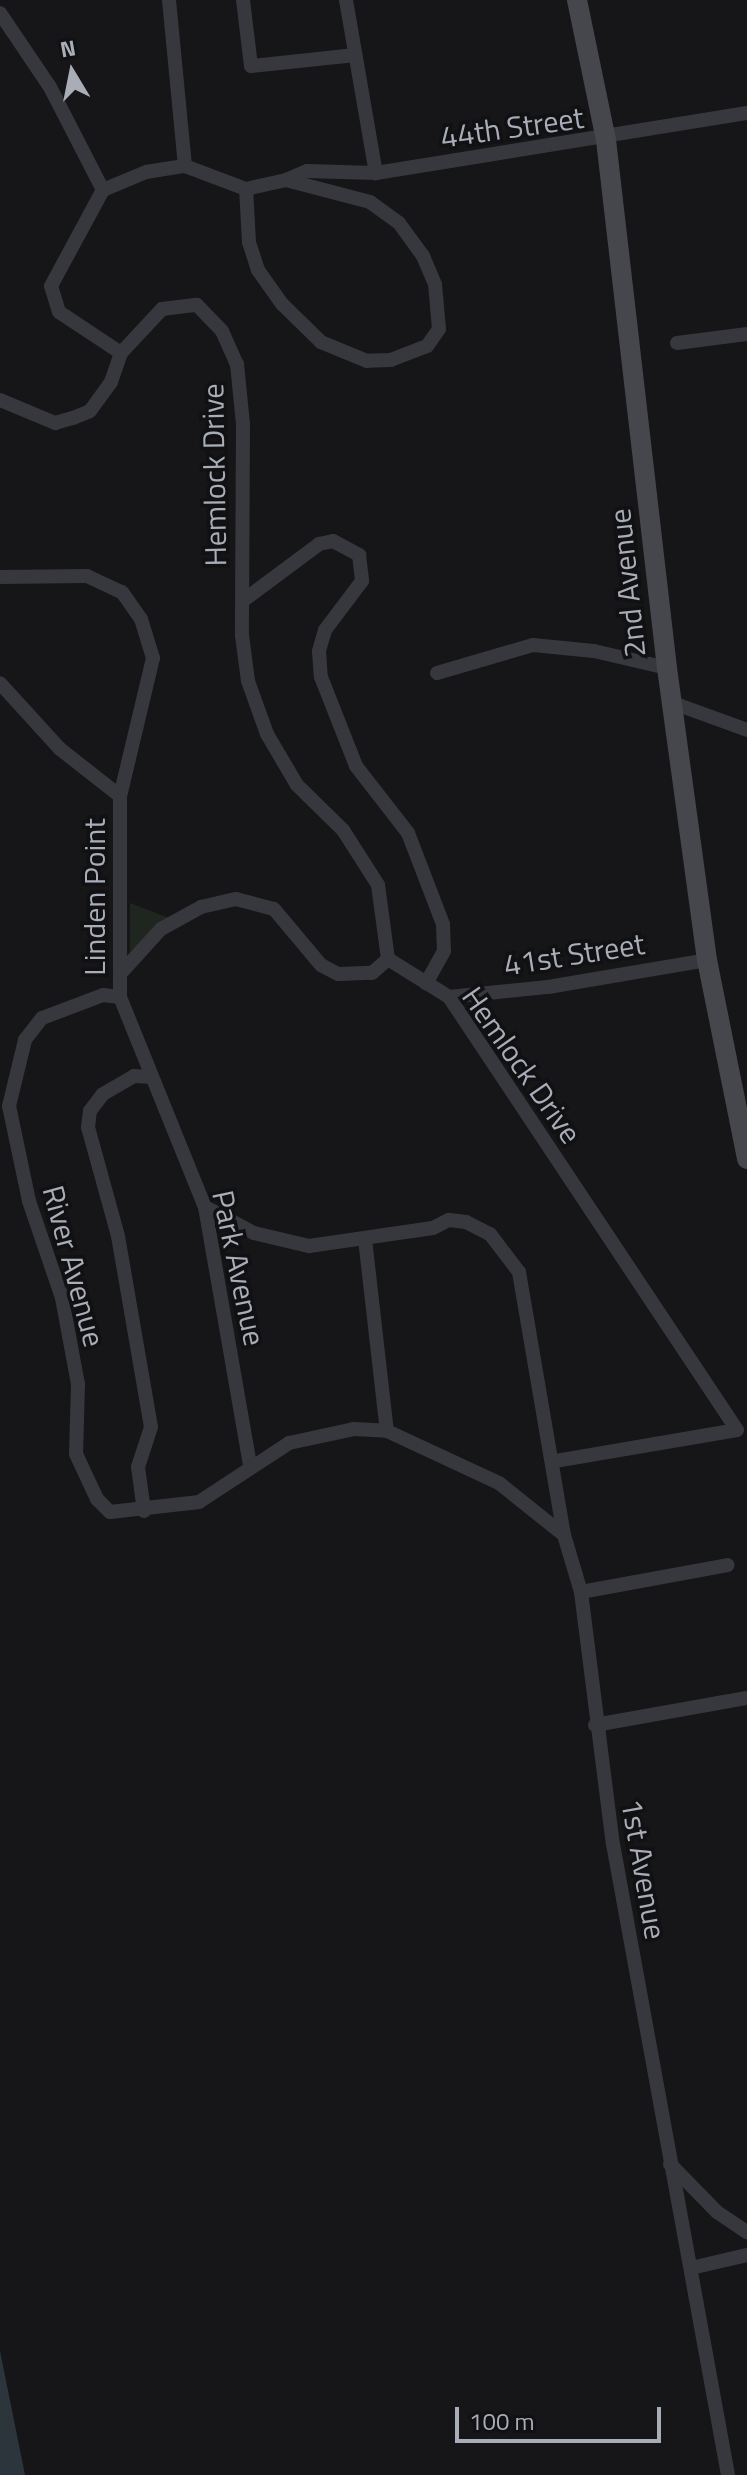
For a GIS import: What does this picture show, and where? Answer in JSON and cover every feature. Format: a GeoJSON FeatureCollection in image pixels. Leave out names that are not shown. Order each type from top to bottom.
{"type":"FeatureCollection","features":[{"type":"Feature","properties":{"kind":"main road","name":"2nd Avenue"},"geometry":{"type":"LineString","coordinates":[[577,0],[606,140],[667,668],[707,960],[747,1159]]}},
{"type":"Feature","properties":{"kind":"street"},"geometry":{"type":"LineString","coordinates":[[169,0],[185,166]]}},
{"type":"Feature","properties":{"kind":"street"},"geometry":{"type":"LineString","coordinates":[[243,0],[251,66],[355,55]]}},
{"type":"Feature","properties":{"kind":"street"},"geometry":{"type":"LineString","coordinates":[[346,0],[376,173]]}},
{"type":"Feature","properties":{"kind":"street"},"geometry":{"type":"LineString","coordinates":[[0,13],[50,87],[103,190]]}},
{"type":"Feature","properties":{"kind":"street","name":"44th Street"},"geometry":{"type":"LineString","coordinates":[[286,180],[307,171],[376,173],[606,140],[747,113]]}},
{"type":"Feature","properties":{"kind":"street"},"geometry":{"type":"LineString","coordinates":[[0,400],[55,423],[90,411],[104,394],[121,353],[59,312],[51,286],[103,190],[146,172],[185,166],[246,189],[286,180],[370,202],[399,223],[423,256],[435,284],[439,329],[427,346],[391,360],[367,361],[321,342],[301,325],[258,270],[249,242],[246,189]]}},
{"type":"Feature","properties":{"kind":"street","name":"Hemlock Drive"},"geometry":{"type":"LineString","coordinates":[[121,353],[162,309],[182,303],[206,313],[222,331],[237,364],[243,424],[244,600],[248,681],[267,734],[297,785],[343,830],[378,885],[388,959],[449,997],[737,1430],[555,1461]]}},
{"type":"Feature","properties":{"kind":"street"},"geometry":{"type":"LineString","coordinates":[[677,343],[747,334]]}},
{"type":"Feature","properties":{"kind":"street"},"geometry":{"type":"LineString","coordinates":[[244,600],[319,544],[333,541],[359,555],[362,581],[325,630],[319,651],[321,677],[356,766],[408,833],[443,924],[444,951],[426,983]]}},
{"type":"Feature","properties":{"kind":"street","name":"Linden Point"},"geometry":{"type":"LineString","coordinates":[[0,577],[87,576],[122,592],[141,619],[153,658],[120,796],[120,997]]}},
{"type":"Feature","properties":{"kind":"street"},"geometry":{"type":"LineString","coordinates":[[437,673],[533,645],[594,651],[667,668]]}},
{"type":"Feature","properties":{"kind":"street","name":"Linden Point"},"geometry":{"type":"LineString","coordinates":[[0,683],[60,749],[120,796]]}},
{"type":"Feature","properties":{"kind":"street"},"geometry":{"type":"LineString","coordinates":[[673,703],[747,730]]}},
{"type":"Feature","properties":{"kind":"street"},"geometry":{"type":"LineString","coordinates":[[120,974],[161,929],[201,907],[236,899],[274,909],[321,965],[338,974],[372,973],[388,959]]}},
{"type":"Feature","properties":{"kind":"street","name":"41st Street"},"geometry":{"type":"LineString","coordinates":[[449,997],[548,987],[707,960]]}},
{"type":"Feature","properties":{"kind":"street","name":"River Avenue"},"geometry":{"type":"LineString","coordinates":[[120,997],[103,995],[42,1018],[25,1040],[14,1072],[12,1132],[29,1201],[62,1298],[78,1384],[76,1454],[97,1499],[110,1512],[144,1511]]}},
{"type":"Feature","properties":{"kind":"street","name":"Park Avenue"},"geometry":{"type":"LineString","coordinates":[[120,997],[205,1207],[250,1466]]}},
{"type":"Feature","properties":{"kind":"street"},"geometry":{"type":"LineString","coordinates":[[151,1077],[134,1076],[103,1094],[90,1111],[88,1127],[118,1236],[151,1427],[138,1467],[144,1511],[199,1502],[289,1443],[327,1433],[387,1431],[499,1483],[564,1535]]}},
{"type":"Feature","properties":{"kind":"street"},"geometry":{"type":"LineString","coordinates":[[205,1207],[254,1233],[309,1246],[365,1239],[387,1431]]}},
{"type":"Feature","properties":{"kind":"street","name":"1st Avenue"},"geometry":{"type":"LineString","coordinates":[[365,1239],[433,1228],[449,1220],[466,1222],[490,1234],[519,1272],[555,1461],[564,1535],[581,1592],[595,1725],[670,2163],[728,2475]]}},
{"type":"Feature","properties":{"kind":"street"},"geometry":{"type":"LineString","coordinates":[[581,1592],[728,1565]]}},
{"type":"Feature","properties":{"kind":"street"},"geometry":{"type":"LineString","coordinates":[[595,1725],[747,1698]]}},
{"type":"Feature","properties":{"kind":"street"},"geometry":{"type":"LineString","coordinates":[[670,2163],[717,2212],[747,2232]]}},
{"type":"Feature","properties":{"kind":"street"},"geometry":{"type":"LineString","coordinates":[[691,2268],[747,2255]]}},
{"type":"Feature","properties":{"kind":"shaded area"},"geometry":{"type":"Polygon","coordinates":[[[130,903],[169,918],[130,952],[130,903]]]}},
{"type":"Feature","properties":{"kind":"shaded area"},"geometry":{"type":"Polygon","coordinates":[[[0,2351],[25,2475],[0,2475],[0,2351]]]}}]}
